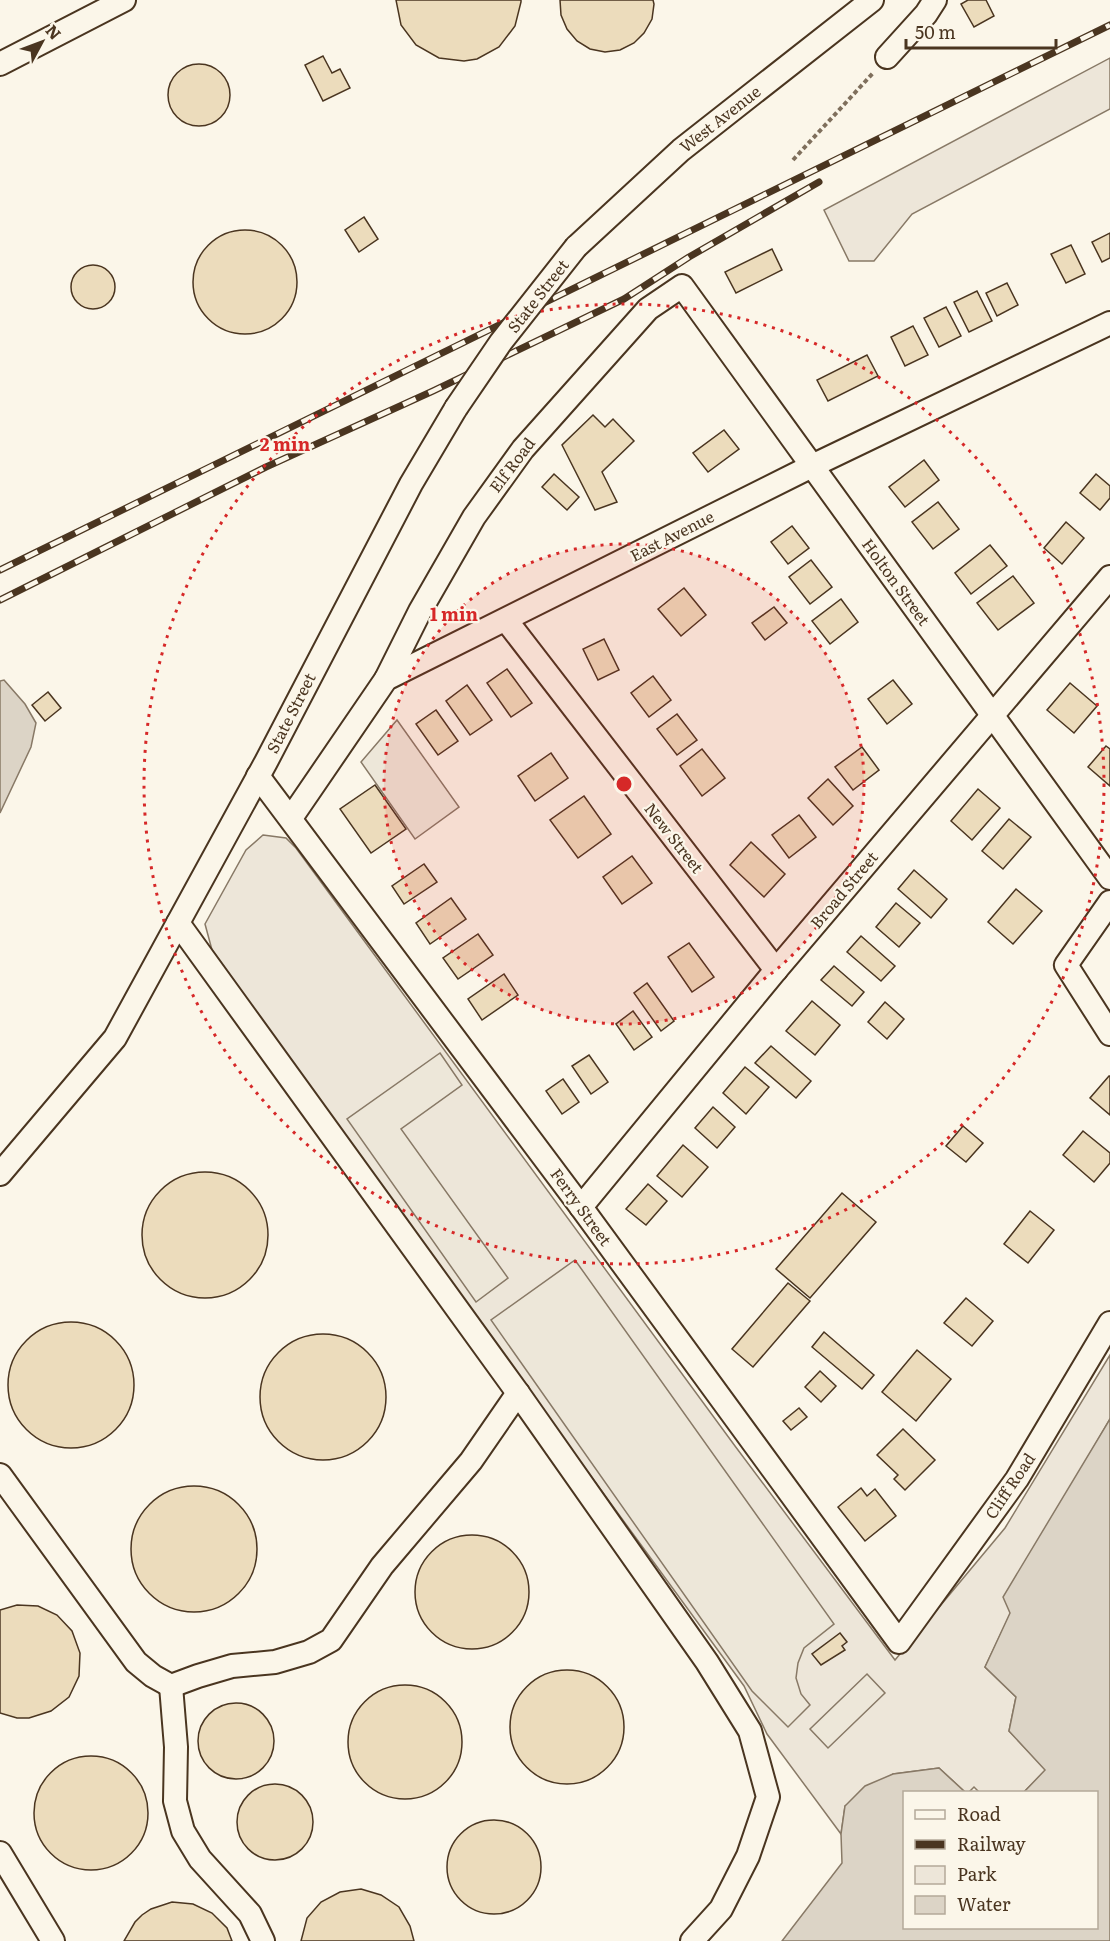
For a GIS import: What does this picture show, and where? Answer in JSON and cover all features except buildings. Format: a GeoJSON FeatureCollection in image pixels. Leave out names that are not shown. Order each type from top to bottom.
{"type":"FeatureCollection","features":[{"type":"Feature","properties":{"kind":"street"},"geometry":{"type":"LineString","coordinates":[[0,64],[124,0]]}},
{"type":"Feature","properties":{"kind":"street","name":"West Avenue"},"geometry":{"type":"LineString","coordinates":[[576,247],[681,150],[872,0]]}},
{"type":"Feature","properties":{"kind":"street"},"geometry":{"type":"LineString","coordinates":[[887,57],[926,14],[935,0]]}},
{"type":"Feature","properties":{"kind":"street","name":"State Street"},"geometry":{"type":"LineString","coordinates":[[0,1174],[116,1038],[258,776],[411,484],[456,408],[501,342],[576,247]]}},
{"type":"Feature","properties":{"kind":"street","name":"Holton Street"},"geometry":{"type":"LineString","coordinates":[[682,285],[1110,878]]}},
{"type":"Feature","properties":{"kind":"street","name":"Elf Road"},"geometry":{"type":"LineString","coordinates":[[386,679],[420,611],[474,517],[523,449],[648,309],[682,285]]}},
{"type":"Feature","properties":{"kind":"street","name":"East Avenue"},"geometry":{"type":"LineString","coordinates":[[291,818],[386,679],[812,466],[1110,323]]}},
{"type":"Feature","properties":{"kind":"street","name":"Broad Street"},"geometry":{"type":"LineString","coordinates":[[581,1207],[776,970],[1110,577]]}},
{"type":"Feature","properties":{"kind":"street","name":"New Street"},"geometry":{"type":"LineString","coordinates":[[506,620],[776,970]]}},
{"type":"Feature","properties":{"kind":"street","name":"Ferry Street"},"geometry":{"type":"LineString","coordinates":[[258,776],[581,1207],[899,1642]]}},
{"type":"Feature","properties":{"kind":"street"},"geometry":{"type":"LineString","coordinates":[[1110,902],[1066,965],[1110,1034]]}},
{"type":"Feature","properties":{"kind":"street"},"geometry":{"type":"LineString","coordinates":[[178,923],[518,1393],[707,1662],[750,1731],[768,1797],[748,1857],[721,1909],[692,1941]]}},
{"type":"Feature","properties":{"kind":"street","name":"Cliff Road"},"geometry":{"type":"LineString","coordinates":[[899,1642],[1017,1479],[1110,1323]]}},
{"type":"Feature","properties":{"kind":"street"},"geometry":{"type":"LineString","coordinates":[[0,1475],[136,1662],[153,1676],[171,1686],[232,1666],[274,1662],[297,1656],[331,1640],[382,1566],[471,1461],[518,1393]]}},
{"type":"Feature","properties":{"kind":"street"},"geometry":{"type":"LineString","coordinates":[[171,1686],[176,1747],[175,1801],[183,1831],[200,1859],[250,1914],[263,1941]]}},
{"type":"Feature","properties":{"kind":"street"},"geometry":{"type":"LineString","coordinates":[[0,1853],[53,1941]]}},
{"type":"Feature","properties":{"kind":"path"},"geometry":{"type":"LineString","coordinates":[[793,160],[887,57]]}},
{"type":"Feature","properties":{"kind":"green space"},"geometry":{"type":"Polygon","coordinates":[[[1110,58],[1110,109],[912,214],[874,261],[849,261],[824,210],[1110,58]]]}},
{"type":"Feature","properties":{"kind":"green space"},"geometry":{"type":"Polygon","coordinates":[[[263,835],[286,838],[296,848],[895,1660],[1005,1528],[1110,1355],[1110,1419],[1074,1481],[985,1667],[1016,1697],[1009,1731],[1046,1770],[1025,1791],[978,1791],[974,1787],[970,1791],[964,1791],[939,1768],[893,1774],[845,1806],[841,1834],[767,1734],[744,1686],[482,1327],[212,950],[205,924],[246,850],[263,835]]]}},
{"type":"Feature","properties":{"kind":"shaded area"},"geometry":{"type":"Polygon","coordinates":[[[397,720],[459,807],[415,839],[361,762],[397,720]]]}},
{"type":"Feature","properties":{"kind":"shaded area"},"geometry":{"type":"Polygon","coordinates":[[[440,1053],[462,1085],[401,1129],[508,1278],[476,1302],[347,1119],[440,1053]]]}},
{"type":"Feature","properties":{"kind":"shaded area"},"geometry":{"type":"Polygon","coordinates":[[[575,1260],[834,1624],[804,1648],[798,1663],[796,1678],[801,1694],[810,1705],[788,1727],[752,1691],[491,1320],[575,1260]]]}},
{"type":"Feature","properties":{"kind":"shaded area"},"geometry":{"type":"Polygon","coordinates":[[[867,1674],[885,1693],[828,1748],[810,1729],[867,1674]]]}},
{"type":"Feature","properties":{"kind":"water"},"geometry":{"type":"Polygon","coordinates":[[[4,680],[25,704],[36,723],[31,747],[0,813],[0,681],[4,680]]]}},
{"type":"Feature","properties":{"kind":"water"},"geometry":{"type":"Polygon","coordinates":[[[1110,1419],[1110,1941],[782,1941],[842,1863],[841,1834],[845,1806],[865,1786],[893,1774],[939,1768],[964,1791],[903,1791],[903,1929],[1098,1929],[1098,1791],[1025,1791],[1045,1770],[1009,1731],[1016,1697],[985,1667],[1010,1613],[1003,1597],[1110,1419]]]}},
{"type":"Feature","properties":{"kind":"railway"},"geometry":{"type":"LineString","coordinates":[[0,570],[1110,25]]}},
{"type":"Feature","properties":{"kind":"railway"},"geometry":{"type":"LineString","coordinates":[[0,600],[266,467],[433,391],[624,299],[689,257],[819,182]]}}]}
